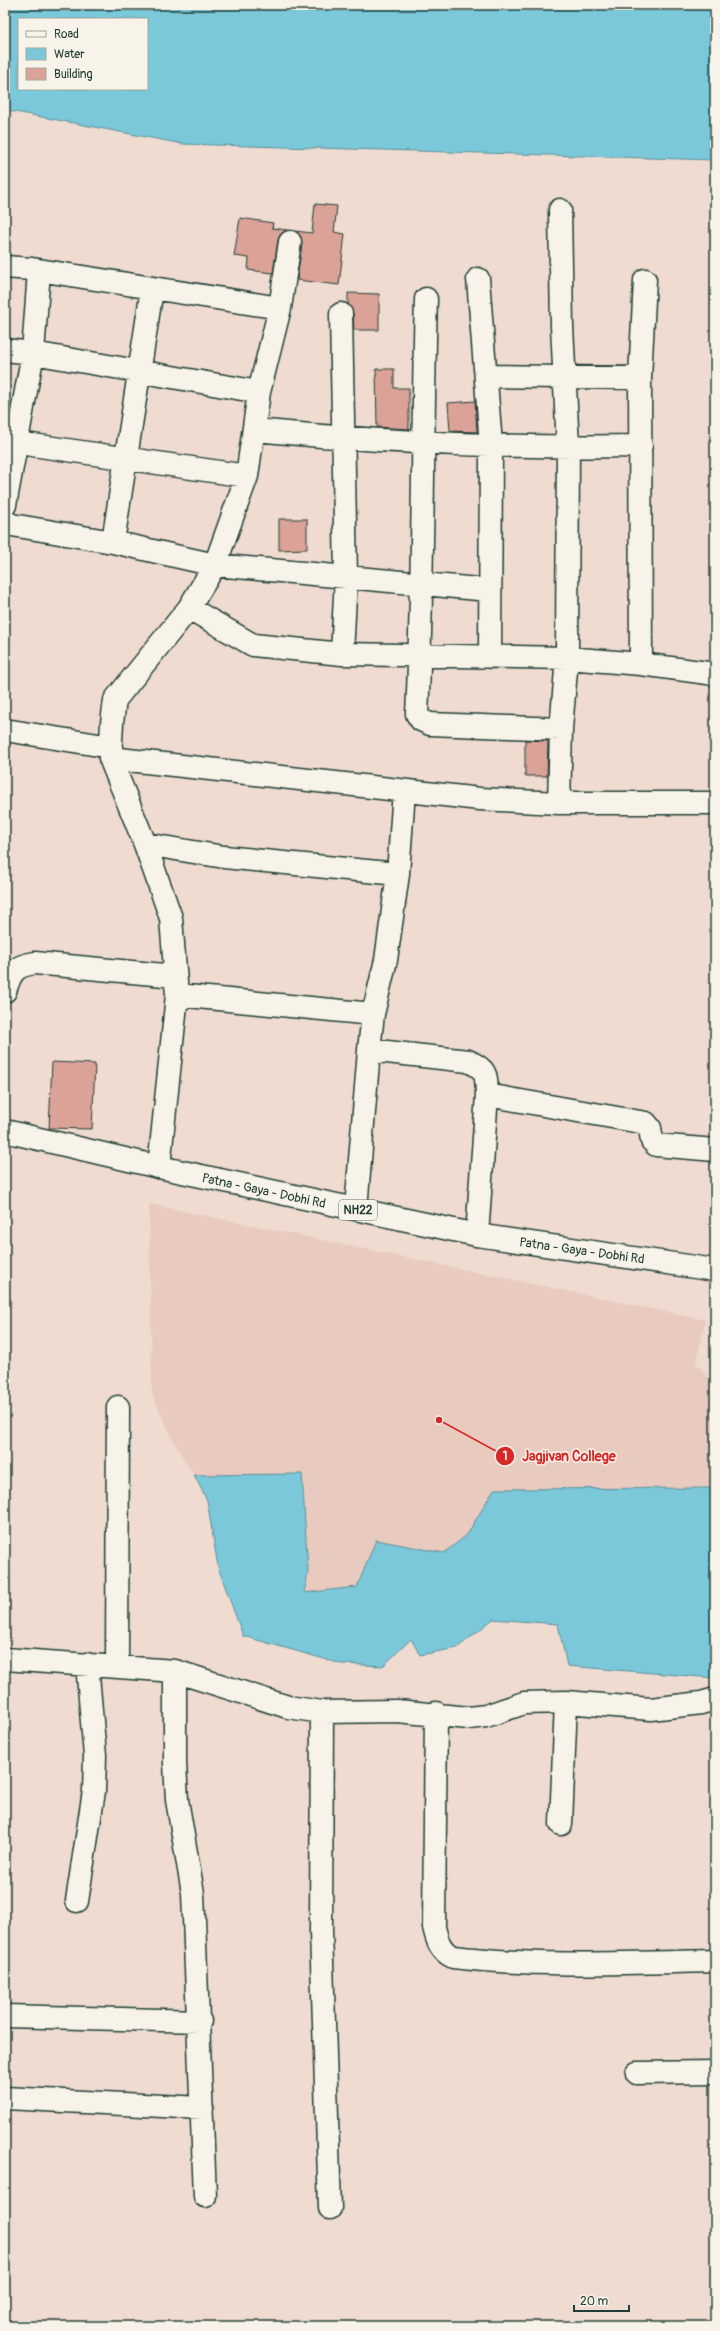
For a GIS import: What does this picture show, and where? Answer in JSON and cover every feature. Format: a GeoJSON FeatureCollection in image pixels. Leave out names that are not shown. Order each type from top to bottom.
{"type":"FeatureCollection","features":[{"type":"Feature","properties":{"kind":"street"},"geometry":{"type":"LineString","coordinates":[[559,803],[561,729],[566,658],[568,447],[566,376],[562,326],[560,210]]}},
{"type":"Feature","properties":{"kind":"street"},"geometry":{"type":"LineString","coordinates":[[159,1167],[176,986],[171,918],[110,752],[115,700],[189,608],[215,565],[247,476],[259,392],[280,308],[290,242]]}},
{"type":"Feature","properties":{"kind":"street"},"geometry":{"type":"LineString","coordinates":[[5,267],[32,269],[280,308]]}},
{"type":"Feature","properties":{"kind":"street"},"geometry":{"type":"LineString","coordinates":[[5,505],[11,442],[33,353],[39,271]]}},
{"type":"Feature","properties":{"kind":"street"},"geometry":{"type":"LineString","coordinates":[[478,279],[487,376],[491,445],[489,590],[490,656]]}},
{"type":"Feature","properties":{"kind":"street"},"geometry":{"type":"LineString","coordinates":[[641,664],[640,378],[646,280]]}},
{"type":"Feature","properties":{"kind":"street"},"geometry":{"type":"LineString","coordinates":[[113,542],[152,289]]}},
{"type":"Feature","properties":{"kind":"street"},"geometry":{"type":"LineString","coordinates":[[426,299],[422,444],[422,583],[417,714],[421,720],[430,724],[561,729]]}},
{"type":"Feature","properties":{"kind":"street"},"geometry":{"type":"LineString","coordinates":[[341,314],[342,439],[346,577],[342,654]]}},
{"type":"Feature","properties":{"kind":"street"},"geometry":{"type":"LineString","coordinates":[[5,350],[33,353],[259,392]]}},
{"type":"Feature","properties":{"kind":"street"},"geometry":{"type":"LineString","coordinates":[[487,376],[640,378]]}},
{"type":"Feature","properties":{"kind":"street"},"geometry":{"type":"LineString","coordinates":[[254,430],[342,439],[422,444],[568,447],[641,446]]}},
{"type":"Feature","properties":{"kind":"street"},"geometry":{"type":"LineString","coordinates":[[11,442],[247,476]]}},
{"type":"Feature","properties":{"kind":"street"},"geometry":{"type":"LineString","coordinates":[[5,521],[12,525],[113,542],[215,565],[489,590]]}},
{"type":"Feature","properties":{"kind":"street"},"geometry":{"type":"LineString","coordinates":[[189,608],[253,645],[342,654],[566,658],[641,664],[715,674]]}},
{"type":"Feature","properties":{"kind":"street"},"geometry":{"type":"LineString","coordinates":[[5,730],[110,752],[404,791],[480,799],[559,803],[715,803]]}},
{"type":"Feature","properties":{"kind":"street"},"geometry":{"type":"LineString","coordinates":[[356,1209],[368,1050],[373,1014],[386,960],[398,874],[404,791]]}},
{"type":"Feature","properties":{"kind":"street"},"geometry":{"type":"LineString","coordinates":[[145,844],[224,856],[398,874]]}},
{"type":"Feature","properties":{"kind":"street"},"geometry":{"type":"LineString","coordinates":[[5,991],[14,971],[22,965],[35,963],[176,986],[373,1014]]}},
{"type":"Feature","properties":{"kind":"street"},"geometry":{"type":"LineString","coordinates":[[368,1050],[468,1061],[480,1067],[486,1074],[487,1095],[476,1234]]}},
{"type":"Feature","properties":{"kind":"street"},"geometry":{"type":"LineString","coordinates":[[487,1095],[646,1123],[650,1128],[652,1141],[656,1144],[715,1150]]}},
{"type":"Feature","properties":{"kind":"street","name":"Patna - Gaya - Dobhi Rd"},"geometry":{"type":"LineString","coordinates":[[5,1131],[159,1167],[476,1234],[715,1270]]}},
{"type":"Feature","properties":{"kind":"street"},"geometry":{"type":"LineString","coordinates":[[117,1667],[118,1407]]}},
{"type":"Feature","properties":{"kind":"street"},"geometry":{"type":"LineString","coordinates":[[5,1659],[174,1671],[288,1707],[322,1712],[397,1711],[479,1717],[524,1703],[566,1702],[651,1709],[701,1703],[715,1699]]}},
{"type":"Feature","properties":{"kind":"street"},"geometry":{"type":"LineString","coordinates":[[77,1901],[94,1791],[95,1756],[87,1664]]}},
{"type":"Feature","properties":{"kind":"street"},"geometry":{"type":"LineString","coordinates":[[174,1671],[175,1763],[178,1800],[193,1893],[200,2021],[205,2196]]}},
{"type":"Feature","properties":{"kind":"street"},"geometry":{"type":"LineString","coordinates":[[561,1824],[566,1702]]}},
{"type":"Feature","properties":{"kind":"street"},"geometry":{"type":"LineString","coordinates":[[322,1712],[321,1931],[330,2208]]}},
{"type":"Feature","properties":{"kind":"street"},"geometry":{"type":"LineString","coordinates":[[436,1713],[434,1927],[438,1943],[446,1954],[453,1957],[504,1963],[577,1964],[715,1961]]}},
{"type":"Feature","properties":{"kind":"street"},"geometry":{"type":"LineString","coordinates":[[5,2016],[200,2021]]}},
{"type":"Feature","properties":{"kind":"street"},"geometry":{"type":"LineString","coordinates":[[637,2073],[715,2072]]}},
{"type":"Feature","properties":{"kind":"street"},"geometry":{"type":"LineString","coordinates":[[5,2098],[202,2108]]}},
{"type":"Feature","properties":{"kind":"shaded area"},"geometry":{"type":"Polygon","coordinates":[[[149,1204],[705,1320],[696,1363],[715,1386],[715,1488],[494,1489],[467,1535],[444,1553],[376,1541],[357,1587],[303,1593],[308,1572],[302,1475],[194,1475],[176,1446],[152,1394],[149,1204]]]}},
{"type":"Feature","properties":{"kind":"water"},"geometry":{"type":"Polygon","coordinates":[[[5,5],[715,5],[715,160],[183,144],[5,110],[5,5]]]}},
{"type":"Feature","properties":{"kind":"water"},"geometry":{"type":"Polygon","coordinates":[[[302,1474],[308,1572],[304,1593],[357,1587],[376,1540],[444,1553],[467,1535],[494,1489],[715,1488],[715,1678],[567,1666],[558,1624],[493,1619],[457,1648],[420,1655],[411,1639],[383,1666],[342,1664],[243,1636],[218,1567],[207,1500],[194,1475],[302,1474]]]}},
{"type":"Feature","properties":{"kind":"building"},"geometry":{"type":"Polygon","coordinates":[[[315,204],[337,206],[334,232],[345,234],[339,285],[297,280],[302,243],[301,237],[295,231],[312,233],[315,204]]]}},
{"type":"Feature","properties":{"kind":"building"},"geometry":{"type":"Polygon","coordinates":[[[240,218],[273,223],[272,228],[287,230],[281,234],[278,240],[273,273],[248,270],[249,258],[234,256],[240,218]]]}},
{"type":"Feature","properties":{"kind":"building"},"geometry":{"type":"Polygon","coordinates":[[[348,293],[379,294],[379,330],[354,330],[353,313],[348,304],[348,293]]]}},
{"type":"Feature","properties":{"kind":"building"},"geometry":{"type":"Polygon","coordinates":[[[376,369],[394,369],[394,388],[409,388],[409,429],[377,427],[376,369]]]}},
{"type":"Feature","properties":{"kind":"building"},"geometry":{"type":"Polygon","coordinates":[[[475,401],[477,432],[450,431],[448,403],[475,401]]]}},
{"type":"Feature","properties":{"kind":"building"},"geometry":{"type":"Polygon","coordinates":[[[279,519],[307,519],[307,549],[279,550],[279,519]]]}},
{"type":"Feature","properties":{"kind":"building"},"geometry":{"type":"Polygon","coordinates":[[[525,740],[548,741],[547,776],[525,776],[525,740]]]}},
{"type":"Feature","properties":{"kind":"building"},"geometry":{"type":"Polygon","coordinates":[[[52,1062],[95,1064],[92,1129],[49,1128],[52,1062]]]}},
{"type":"Feature","properties":{"kind":"place","name":"Jagjivan College"},"geometry":{"type":"Point","coordinates":[439,1420]}}]}
